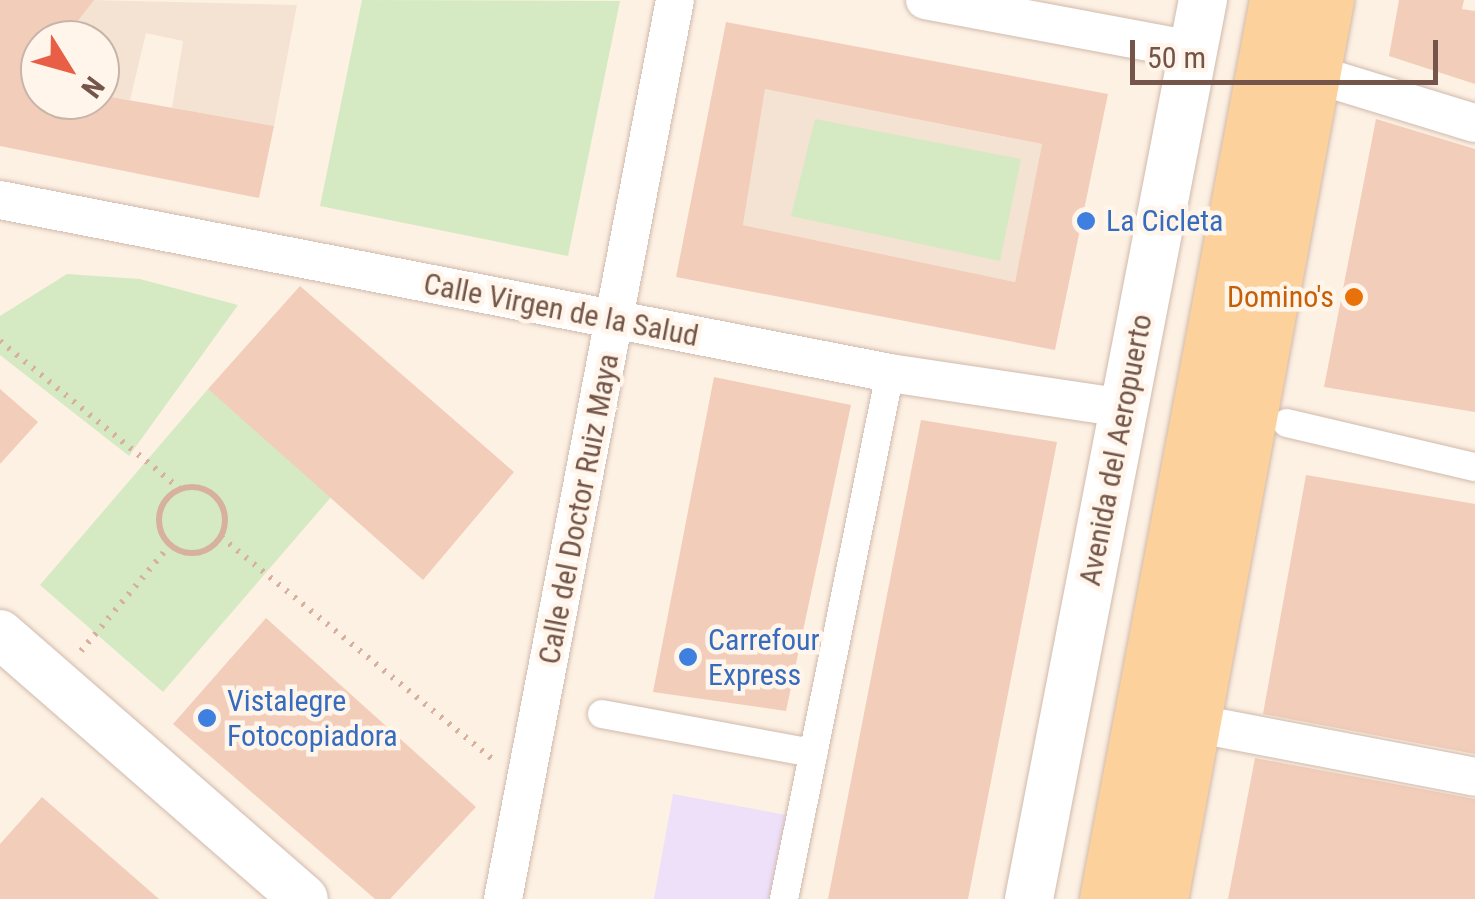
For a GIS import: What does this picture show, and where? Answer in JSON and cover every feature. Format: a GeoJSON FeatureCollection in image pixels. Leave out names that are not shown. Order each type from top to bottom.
{"type":"FeatureCollection","features":[{"type":"Feature","properties":{"kind":"main road"},"geometry":{"type":"LineString","coordinates":[[1107,899],[1276,0]]}},
{"type":"Feature","properties":{"kind":"main road"},"geometry":{"type":"LineString","coordinates":[[1160,899],[1326,0]]}},
{"type":"Feature","properties":{"kind":"street","name":"Calle del Doctor Ruiz Maya"},"geometry":{"type":"LineString","coordinates":[[503,899],[675,0]]}},
{"type":"Feature","properties":{"kind":"street"},"geometry":{"type":"LineString","coordinates":[[924,0],[1193,50]]}},
{"type":"Feature","properties":{"kind":"street","name":"Avenida del Aeropuerto"},"geometry":{"type":"LineString","coordinates":[[1030,899],[1202,0]]}},
{"type":"Feature","properties":{"kind":"street"},"geometry":{"type":"LineString","coordinates":[[1311,73],[1475,123]]}},
{"type":"Feature","properties":{"kind":"street","name":"Calle Virgen de la Salud"},"geometry":{"type":"LineString","coordinates":[[0,200],[890,373],[1124,408]]}},
{"type":"Feature","properties":{"kind":"street"},"geometry":{"type":"LineString","coordinates":[[784,899],[890,373]]}},
{"type":"Feature","properties":{"kind":"street"},"geometry":{"type":"LineString","coordinates":[[1287,422],[1475,467]]}},
{"type":"Feature","properties":{"kind":"street"},"geometry":{"type":"LineString","coordinates":[[6,652],[54,682],[304,899]]}},
{"type":"Feature","properties":{"kind":"street"},"geometry":{"type":"LineString","coordinates":[[602,714],[813,754]]}},
{"type":"Feature","properties":{"kind":"street"},"geometry":{"type":"LineString","coordinates":[[1193,723],[1475,777]]}},
{"type":"Feature","properties":{"kind":"path"},"geometry":{"type":"LineString","coordinates":[[0,341],[180,489]]}},
{"type":"Feature","properties":{"kind":"path"},"geometry":{"type":"LineString","coordinates":[[197,486],[219,500],[226,525],[221,537],[201,552],[170,545],[159,516],[180,489],[197,486]]}},
{"type":"Feature","properties":{"kind":"path"},"geometry":{"type":"LineString","coordinates":[[221,537],[524,785]]}},
{"type":"Feature","properties":{"kind":"path"},"geometry":{"type":"LineString","coordinates":[[54,682],[170,545]]}},
{"type":"Feature","properties":{"kind":"shaded area"},"geometry":{"type":"Polygon","coordinates":[[[90,0],[297,5],[274,126],[172,108],[183,41],[146,33],[130,100],[120,98],[120,20],[76,20],[90,0]]]}},
{"type":"Feature","properties":{"kind":"shaded area"},"geometry":{"type":"Polygon","coordinates":[[[765,89],[1042,144],[1015,282],[743,225],[765,89]]]}},
{"type":"Feature","properties":{"kind":"shaded area"},"geometry":{"type":"Polygon","coordinates":[[[673,794],[792,816],[773,899],[654,899],[673,794]]]}},
{"type":"Feature","properties":{"kind":"green space"},"geometry":{"type":"Polygon","coordinates":[[[362,0],[620,1],[568,256],[320,206],[362,0]]]}},
{"type":"Feature","properties":{"kind":"green space"},"geometry":{"type":"Polygon","coordinates":[[[815,119],[1021,159],[1000,261],[791,216],[815,119]]]}},
{"type":"Feature","properties":{"kind":"green space"},"geometry":{"type":"Polygon","coordinates":[[[67,274],[140,279],[238,305],[129,456],[0,355],[0,316],[67,274]]]}},
{"type":"Feature","properties":{"kind":"green space"},"geometry":{"type":"Polygon","coordinates":[[[208,389],[332,496],[163,692],[40,585],[208,389]]]}},
{"type":"Feature","properties":{"kind":"building"},"geometry":{"type":"Polygon","coordinates":[[[0,0],[94,0],[78,20],[20,20],[20,120],[120,120],[120,99],[274,126],[259,198],[0,146],[0,0]]]}},
{"type":"Feature","properties":{"kind":"building"},"geometry":{"type":"Polygon","coordinates":[[[1399,0],[1464,0],[1462,9],[1475,11],[1475,84],[1389,56],[1399,0]]]}},
{"type":"Feature","properties":{"kind":"building"},"geometry":{"type":"Polygon","coordinates":[[[726,22],[1108,94],[1055,350],[676,277],[726,22]],[[765,89],[743,225],[1015,282],[1042,144],[765,89]]]}},
{"type":"Feature","properties":{"kind":"building"},"geometry":{"type":"Polygon","coordinates":[[[1376,119],[1475,149],[1475,412],[1324,387],[1376,119]]]}},
{"type":"Feature","properties":{"kind":"building"},"geometry":{"type":"Polygon","coordinates":[[[300,286],[514,472],[423,580],[208,389],[300,286]]]}},
{"type":"Feature","properties":{"kind":"building"},"geometry":{"type":"Polygon","coordinates":[[[714,377],[851,405],[786,711],[653,692],[714,377]]]}},
{"type":"Feature","properties":{"kind":"building"},"geometry":{"type":"Polygon","coordinates":[[[0,389],[38,422],[0,464],[0,389]]]}},
{"type":"Feature","properties":{"kind":"building"},"geometry":{"type":"Polygon","coordinates":[[[921,420],[1057,442],[968,899],[828,899],[921,420]]]}},
{"type":"Feature","properties":{"kind":"building"},"geometry":{"type":"Polygon","coordinates":[[[1306,475],[1475,504],[1475,754],[1263,714],[1306,475]]]}},
{"type":"Feature","properties":{"kind":"building"},"geometry":{"type":"Polygon","coordinates":[[[266,618],[476,807],[390,899],[375,899],[173,724],[266,618]]]}},
{"type":"Feature","properties":{"kind":"building"},"geometry":{"type":"Polygon","coordinates":[[[1255,758],[1475,799],[1475,899],[1228,899],[1255,758]]]}},
{"type":"Feature","properties":{"kind":"building"},"geometry":{"type":"Polygon","coordinates":[[[42,797],[159,899],[0,899],[0,844],[42,797]]]}},
{"type":"Feature","properties":{"kind":"place","name":"La Cicleta"},"geometry":{"type":"Point","coordinates":[1086,221]}},
{"type":"Feature","properties":{"kind":"place","name":"Domino's"},"geometry":{"type":"Point","coordinates":[1354,297]}},
{"type":"Feature","properties":{"kind":"place","name":"Carrefour Express"},"geometry":{"type":"Point","coordinates":[688,657]}},
{"type":"Feature","properties":{"kind":"place","name":"Vistalegre Fotocopiadora"},"geometry":{"type":"Point","coordinates":[207,718]}}]}
